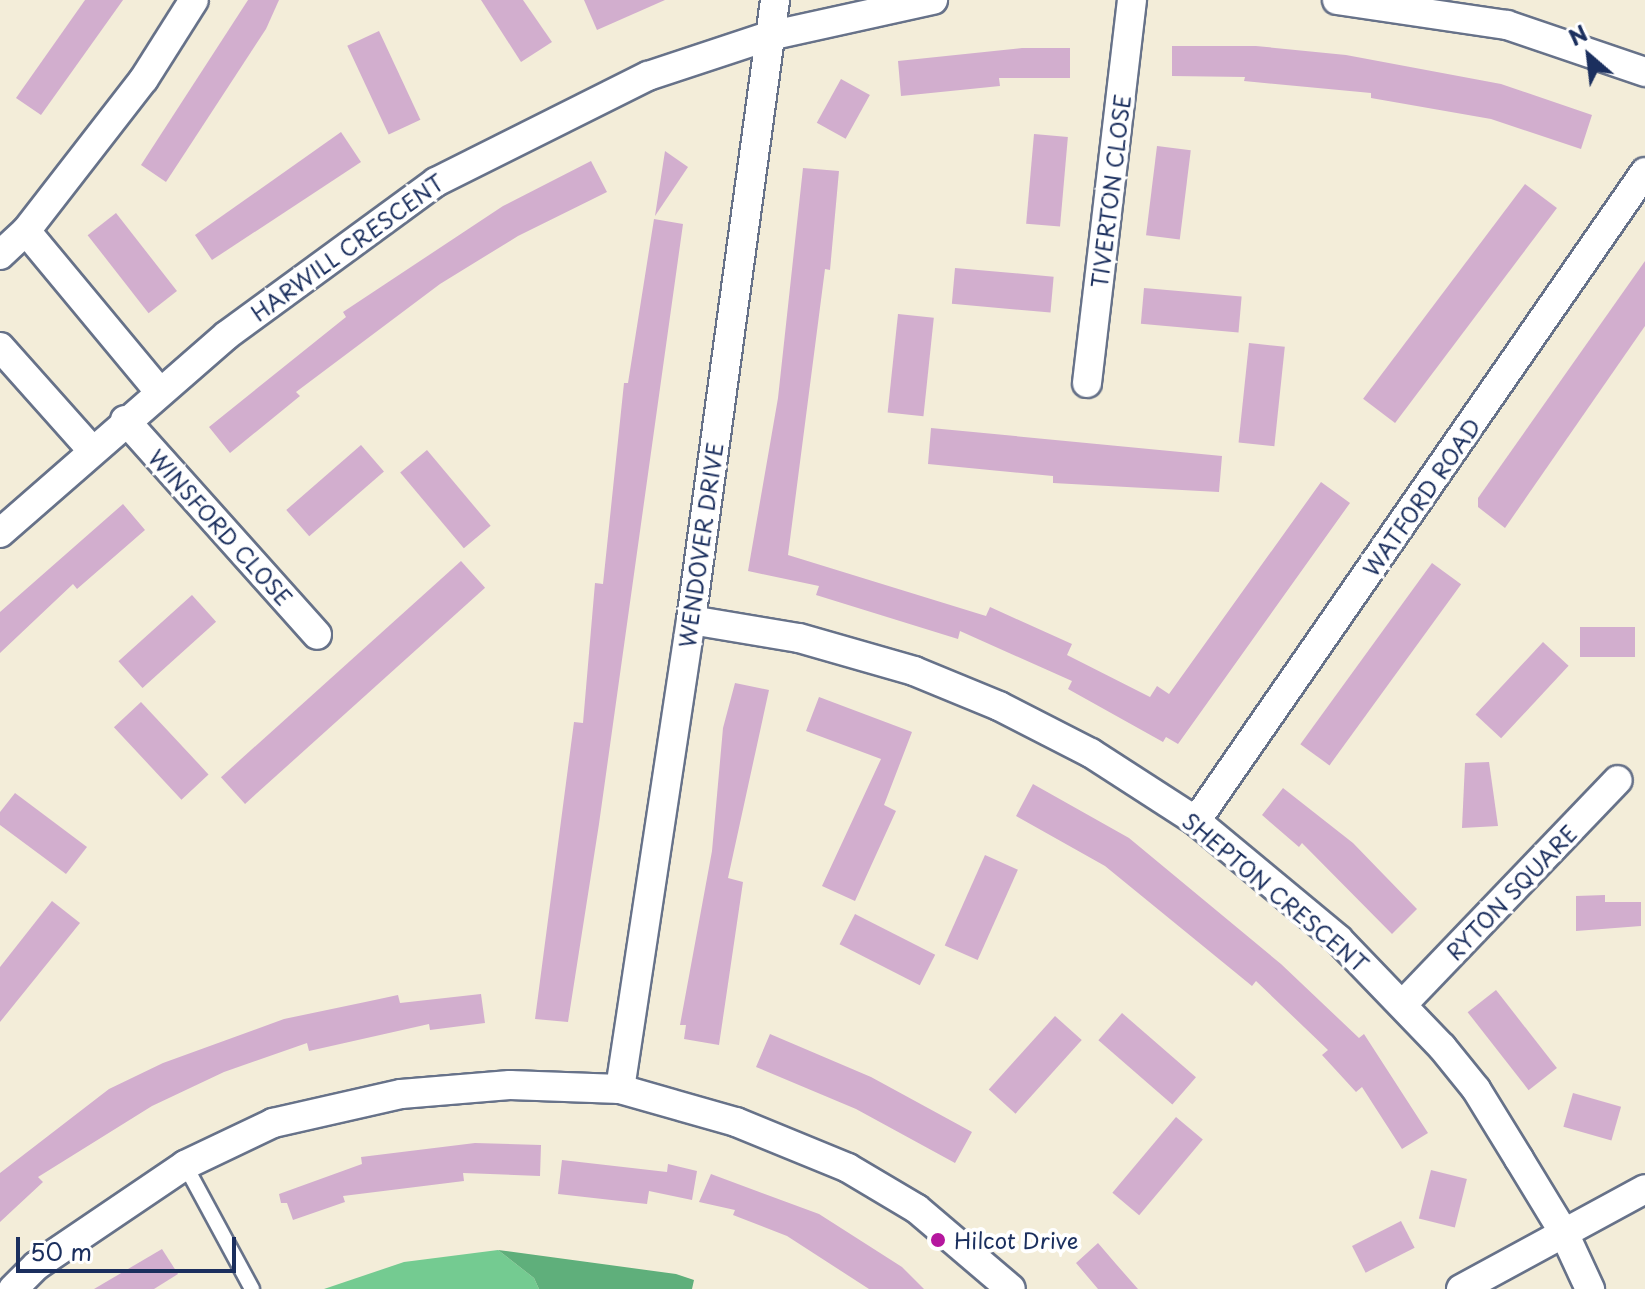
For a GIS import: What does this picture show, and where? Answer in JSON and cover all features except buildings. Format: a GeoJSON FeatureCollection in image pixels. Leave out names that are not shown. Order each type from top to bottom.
{"type":"FeatureCollection","features":[{"type":"Feature","properties":{"kind":"street"},"geometry":{"type":"LineString","coordinates":[[0,255],[26,231],[144,79],[194,0]]}},
{"type":"Feature","properties":{"kind":"street","name":"WENDOVER DRIVE"},"geometry":{"type":"LineString","coordinates":[[620,1089],[691,620],[775,0]]}},
{"type":"Feature","properties":{"kind":"street","name":"HARWILL CRESCENT"},"geometry":{"type":"LineString","coordinates":[[0,533],[91,449],[290,285],[436,182],[648,76],[769,36],[933,0]]}},
{"type":"Feature","properties":{"kind":"street","name":"TIVERTON CLOSE"},"geometry":{"type":"LineString","coordinates":[[1087,383],[1132,0]]}},
{"type":"Feature","properties":{"kind":"street"},"geometry":{"type":"LineString","coordinates":[[1337,0],[1506,13],[1645,72]]}},
{"type":"Feature","properties":{"kind":"street","name":"WATFORD ROAD"},"geometry":{"type":"LineString","coordinates":[[1196,821],[1645,172]]}},
{"type":"Feature","properties":{"kind":"street"},"geometry":{"type":"LineString","coordinates":[[26,231],[159,391]]}},
{"type":"Feature","properties":{"kind":"street"},"geometry":{"type":"LineString","coordinates":[[0,347],[91,449]]}},
{"type":"Feature","properties":{"kind":"street","name":"WINSFORD CLOSE"},"geometry":{"type":"LineString","coordinates":[[125,420],[317,635]]}},
{"type":"Feature","properties":{"kind":"street","name":"SHEPTON CRESCENT"},"geometry":{"type":"LineString","coordinates":[[691,620],[799,638],[914,671],[999,706],[1091,753],[1196,821],[1338,939],[1403,1004],[1476,1089],[1564,1233],[1590,1289]]}},
{"type":"Feature","properties":{"kind":"street","name":"RYTON SQUARE"},"geometry":{"type":"LineString","coordinates":[[1403,1004],[1618,780]]}},
{"type":"Feature","properties":{"kind":"street"},"geometry":{"type":"LineString","coordinates":[[13,1289],[48,1258],[185,1165],[273,1123],[401,1094],[510,1085],[620,1089],[736,1122],[848,1168],[917,1209],[1011,1289]]}},
{"type":"Feature","properties":{"kind":"street"},"geometry":{"type":"LineString","coordinates":[[1461,1289],[1645,1189]]}},
{"type":"Feature","properties":{"kind":"lane"},"geometry":{"type":"LineString","coordinates":[[185,1165],[252,1289]]}},
{"type":"Feature","properties":{"kind":"green space"},"geometry":{"type":"Polygon","coordinates":[[[498,1250],[534,1278],[539,1289],[324,1289],[404,1262],[498,1250]]]}},
{"type":"Feature","properties":{"kind":"green space"},"geometry":{"type":"Polygon","coordinates":[[[498,1250],[676,1274],[694,1280],[692,1289],[539,1289],[534,1278],[498,1250]]]}},
{"type":"Feature","properties":{"kind":"place","name":"Hilcot Drive"},"geometry":{"type":"Point","coordinates":[938,1240]}}]}
